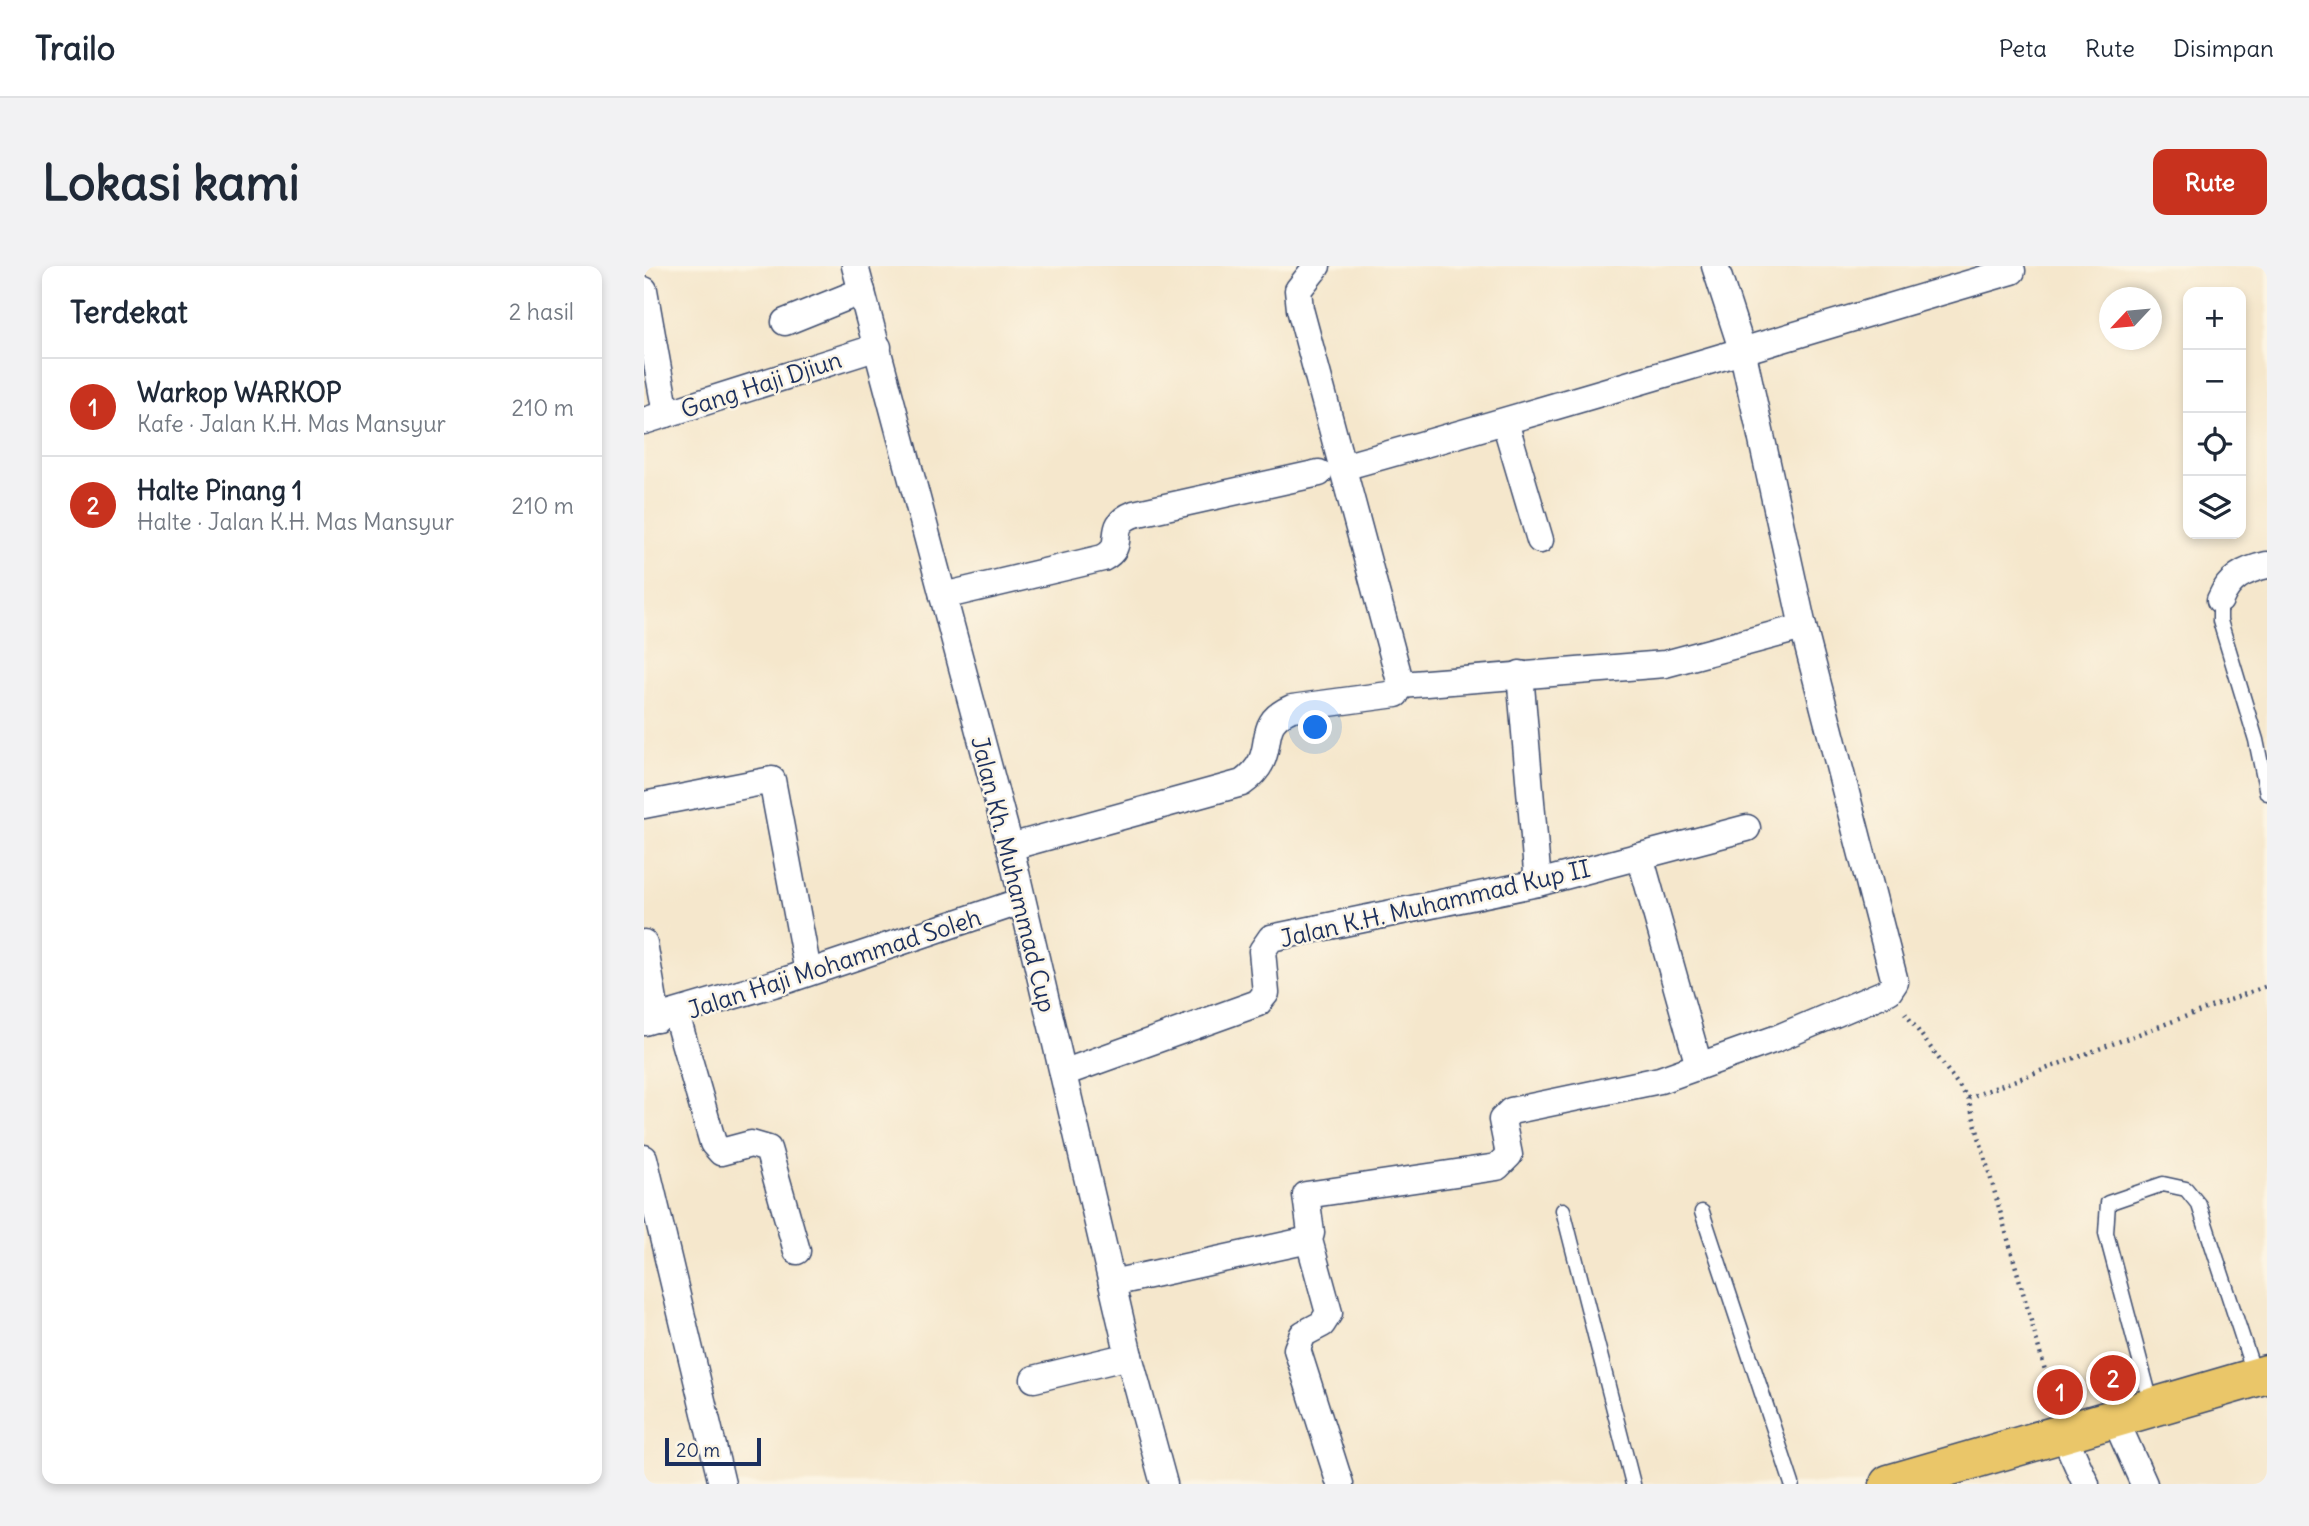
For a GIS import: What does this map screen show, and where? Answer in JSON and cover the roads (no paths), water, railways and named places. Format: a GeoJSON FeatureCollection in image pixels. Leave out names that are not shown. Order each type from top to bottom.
{"type":"FeatureCollection","features":[{"type":"Feature","properties":{"kind":"main road"},"geometry":{"type":"LineString","coordinates":[[1889,1484],[2261,1376]]}},
{"type":"Feature","properties":{"kind":"street"},"geometry":{"type":"LineString","coordinates":[[1010,847],[1242,783],[1257,772],[1267,756],[1269,725],[1276,715],[1292,708],[1396,694],[1401,685],[1331,470],[1298,290],[1317,266]]}},
{"type":"Feature","properties":{"kind":"street"},"geometry":{"type":"LineString","coordinates":[[1340,1484],[1297,1349],[1303,1334],[1322,1324],[1329,1313],[1309,1240],[1311,1233],[1304,1199],[1310,1193],[1497,1167],[1509,1155],[1502,1120],[1511,1111],[1660,1080],[1778,1038],[1889,991],[1895,982],[1895,972],[1803,627],[1742,349],[1716,266]]}},
{"type":"Feature","properties":{"kind":"street"},"geometry":{"type":"LineString","coordinates":[[943,596],[1103,558],[1116,547],[1116,527],[1121,519],[1135,514],[1331,470],[1505,422],[1742,349],[2012,271]]}},
{"type":"Feature","properties":{"kind":"street"},"geometry":{"type":"LineString","coordinates":[[785,322],[858,278]]}},
{"type":"Feature","properties":{"kind":"street","name":"Jalan Kh. Muhammad Cup"},"geometry":{"type":"LineString","coordinates":[[858,278],[1010,847],[1129,1356],[1164,1484]]}},
{"type":"Feature","properties":{"kind":"street"},"geometry":{"type":"LineString","coordinates":[[644,290],[655,418]]}},
{"type":"Feature","properties":{"kind":"street","name":"Gang Haji Djiun"},"geometry":{"type":"LineString","coordinates":[[655,418],[878,347]]}},
{"type":"Feature","properties":{"kind":"street"},"geometry":{"type":"LineString","coordinates":[[1505,422],[1540,540]]}},
{"type":"Feature","properties":{"kind":"street"},"geometry":{"type":"LineString","coordinates":[[2220,600],[2227,584],[2244,571],[2267,565]]}},
{"type":"Feature","properties":{"kind":"street"},"geometry":{"type":"LineString","coordinates":[[1401,685],[1665,664],[1803,627]]}},
{"type":"Feature","properties":{"kind":"street"},"geometry":{"type":"LineString","coordinates":[[1520,674],[1538,883]]}},
{"type":"Feature","properties":{"kind":"street"},"geometry":{"type":"LineString","coordinates":[[644,805],[772,780],[807,972]]}},
{"type":"Feature","properties":{"kind":"street","name":"Jalan K.H. Muhammad Kup II"},"geometry":{"type":"LineString","coordinates":[[1063,1073],[1258,1003],[1265,993],[1262,951],[1271,938],[1538,883],[1747,828]]}},
{"type":"Feature","properties":{"kind":"street"},"geometry":{"type":"LineString","coordinates":[[1640,856],[1699,1066]]}},
{"type":"Feature","properties":{"kind":"street","name":"Jalan Haji Mohammad Soleh"},"geometry":{"type":"LineString","coordinates":[[659,1019],[1022,901]]}},
{"type":"Feature","properties":{"kind":"street"},"geometry":{"type":"LineString","coordinates":[[644,943],[659,1019],[713,1143],[721,1152],[751,1144],[768,1149],[797,1251]]}},
{"type":"Feature","properties":{"kind":"street"},"geometry":{"type":"LineString","coordinates":[[644,1158],[655,1258],[722,1484]]}},
{"type":"Feature","properties":{"kind":"street"},"geometry":{"type":"LineString","coordinates":[[1112,1283],[1309,1240]]}},
{"type":"Feature","properties":{"kind":"street"},"geometry":{"type":"LineString","coordinates":[[1034,1379],[1129,1356]]}},
{"type":"Feature","properties":{"kind":"street"},"geometry":{"type":"LineString","coordinates":[[2115,1419],[2144,1484]]}},
{"type":"Feature","properties":{"kind":"street"},"geometry":{"type":"LineString","coordinates":[[2063,1433],[2086,1484]]}},
{"type":"Feature","properties":{"kind":"lane"},"geometry":{"type":"LineString","coordinates":[[2220,600],[2220,621],[2256,740],[2267,793]]}},
{"type":"Feature","properties":{"kind":"lane"},"geometry":{"type":"LineString","coordinates":[[2152,1407],[2106,1233],[2108,1203],[2163,1184],[2186,1189],[2199,1205],[2261,1376]]}},
{"type":"Feature","properties":{"kind":"lane"},"geometry":{"type":"LineString","coordinates":[[1563,1210],[1633,1484]]}},
{"type":"Feature","properties":{"kind":"lane"},"geometry":{"type":"LineString","coordinates":[[1702,1212],[1792,1484]]}},
{"type":"Feature","properties":{"kind":"place","name":"Halte Pinang 1"},"geometry":{"type":"Point","coordinates":[2113,1378]}},
{"type":"Feature","properties":{"kind":"place","name":"Warkop WARKOP"},"geometry":{"type":"Point","coordinates":[2060,1392]}}]}
